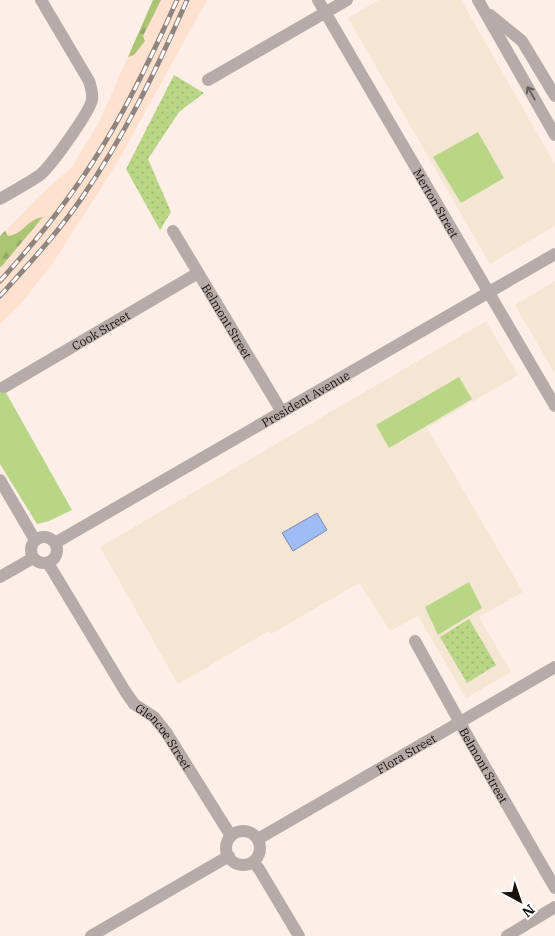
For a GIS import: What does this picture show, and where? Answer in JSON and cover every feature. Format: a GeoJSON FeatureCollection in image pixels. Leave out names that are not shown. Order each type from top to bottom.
{"type":"FeatureCollection","features":[{"type":"Feature","properties":{"kind":"street"},"geometry":{"type":"LineString","coordinates":[[0,199],[40,175],[51,165],[89,108],[92,92],[88,81],[42,0]]}},
{"type":"Feature","properties":{"kind":"street","name":"Merton Street"},"geometry":{"type":"LineString","coordinates":[[318,0],[555,406]]}},
{"type":"Feature","properties":{"kind":"street"},"geometry":{"type":"LineString","coordinates":[[208,80],[346,0]]}},
{"type":"Feature","properties":{"kind":"street"},"geometry":{"type":"LineString","coordinates":[[479,3],[492,17],[518,36],[526,46],[555,96]]}},
{"type":"Feature","properties":{"kind":"street"},"geometry":{"type":"LineString","coordinates":[[479,3],[555,135]]}},
{"type":"Feature","properties":{"kind":"street"},"geometry":{"type":"LineString","coordinates":[[504,47],[510,38],[518,36]]}},
{"type":"Feature","properties":{"kind":"street","name":"Belmont Street"},"geometry":{"type":"LineString","coordinates":[[173,231],[282,412]]}},
{"type":"Feature","properties":{"kind":"street","name":"President Avenue"},"geometry":{"type":"LineString","coordinates":[[55,543],[489,294],[555,254]]}},
{"type":"Feature","properties":{"kind":"street","name":"Cook Street"},"geometry":{"type":"LineString","coordinates":[[4,387],[198,273]]}},
{"type":"Feature","properties":{"kind":"street"},"geometry":{"type":"LineString","coordinates":[[0,480],[35,540]]}},
{"type":"Feature","properties":{"kind":"street"},"geometry":{"type":"LineString","coordinates":[[46,537],[53,540],[57,552],[53,560],[41,564],[33,558],[30,548],[35,540],[46,537]]}},
{"type":"Feature","properties":{"kind":"street"},"geometry":{"type":"LineString","coordinates":[[0,577],[33,558]]}},
{"type":"Feature","properties":{"kind":"street","name":"Glencoe Street"},"geometry":{"type":"LineString","coordinates":[[48,563],[125,691],[134,704],[154,717],[166,732],[231,836]]}},
{"type":"Feature","properties":{"kind":"street","name":"Belmont Street"},"geometry":{"type":"LineString","coordinates":[[415,641],[555,888]]}},
{"type":"Feature","properties":{"kind":"street","name":"Flora Street"},"geometry":{"type":"LineString","coordinates":[[258,840],[555,667]]}},
{"type":"Feature","properties":{"kind":"street"},"geometry":{"type":"LineString","coordinates":[[240,831],[245,831],[250,832],[258,840],[260,844],[259,854],[252,862],[242,865],[232,861],[226,846],[231,836],[240,831]]}},
{"type":"Feature","properties":{"kind":"street"},"geometry":{"type":"LineString","coordinates":[[91,936],[229,856]]}},
{"type":"Feature","properties":{"kind":"street"},"geometry":{"type":"LineString","coordinates":[[252,862],[259,869],[299,936]]}},
{"type":"Feature","properties":{"kind":"street"},"geometry":{"type":"LineString","coordinates":[[507,936],[555,907]]}},
{"type":"Feature","properties":{"kind":"shaded area"},"geometry":{"type":"Polygon","coordinates":[[[153,0],[207,0],[117,163],[53,263],[19,306],[0,324],[0,237],[38,197],[72,167],[100,120],[153,0]]]}},
{"type":"Feature","properties":{"kind":"shaded area"},"geometry":{"type":"Polygon","coordinates":[[[379,0],[461,0],[555,164],[555,226],[490,264],[348,18],[379,0]]]}},
{"type":"Feature","properties":{"kind":"shaded area"},"geometry":{"type":"Polygon","coordinates":[[[555,281],[555,374],[515,305],[555,281]]]}},
{"type":"Feature","properties":{"kind":"shaded area"},"geometry":{"type":"Polygon","coordinates":[[[486,321],[518,375],[427,428],[523,592],[479,617],[511,672],[466,698],[418,616],[390,631],[359,583],[271,634],[269,631],[178,684],[100,547],[486,321]]]}},
{"type":"Feature","properties":{"kind":"green space"},"geometry":{"type":"Polygon","coordinates":[[[153,0],[161,0],[143,36],[145,41],[134,55],[128,57],[153,0]]]}},
{"type":"Feature","properties":{"kind":"green space"},"geometry":{"type":"Polygon","coordinates":[[[174,75],[204,93],[179,112],[148,159],[171,212],[160,230],[126,169],[174,75]]]}},
{"type":"Feature","properties":{"kind":"green space"},"geometry":{"type":"Polygon","coordinates":[[[478,132],[504,178],[461,203],[433,157],[478,132]]]}},
{"type":"Feature","properties":{"kind":"green space"},"geometry":{"type":"Polygon","coordinates":[[[43,217],[0,267],[0,236],[5,231],[8,236],[13,235],[38,218],[43,217]]]}},
{"type":"Feature","properties":{"kind":"green space"},"geometry":{"type":"Polygon","coordinates":[[[459,377],[472,399],[389,448],[376,425],[459,377]]]}},
{"type":"Feature","properties":{"kind":"green space"},"geometry":{"type":"Polygon","coordinates":[[[0,382],[72,510],[49,521],[37,524],[0,464],[0,382]]]}},
{"type":"Feature","properties":{"kind":"green space"},"geometry":{"type":"Polygon","coordinates":[[[469,582],[482,608],[438,635],[425,607],[469,582]]]}},
{"type":"Feature","properties":{"kind":"green space"},"geometry":{"type":"Polygon","coordinates":[[[469,619],[496,665],[467,683],[440,637],[469,619]]]}},
{"type":"Feature","properties":{"kind":"water"},"geometry":{"type":"Polygon","coordinates":[[[317,513],[327,530],[293,551],[282,533],[317,513]]]}},
{"type":"Feature","properties":{"kind":"railway"},"geometry":{"type":"LineString","coordinates":[[0,281],[57,213],[95,158],[135,88],[177,0]]}},
{"type":"Feature","properties":{"kind":"railway"},"geometry":{"type":"LineString","coordinates":[[0,296],[62,225],[97,175],[139,102],[187,0]]}}]}
